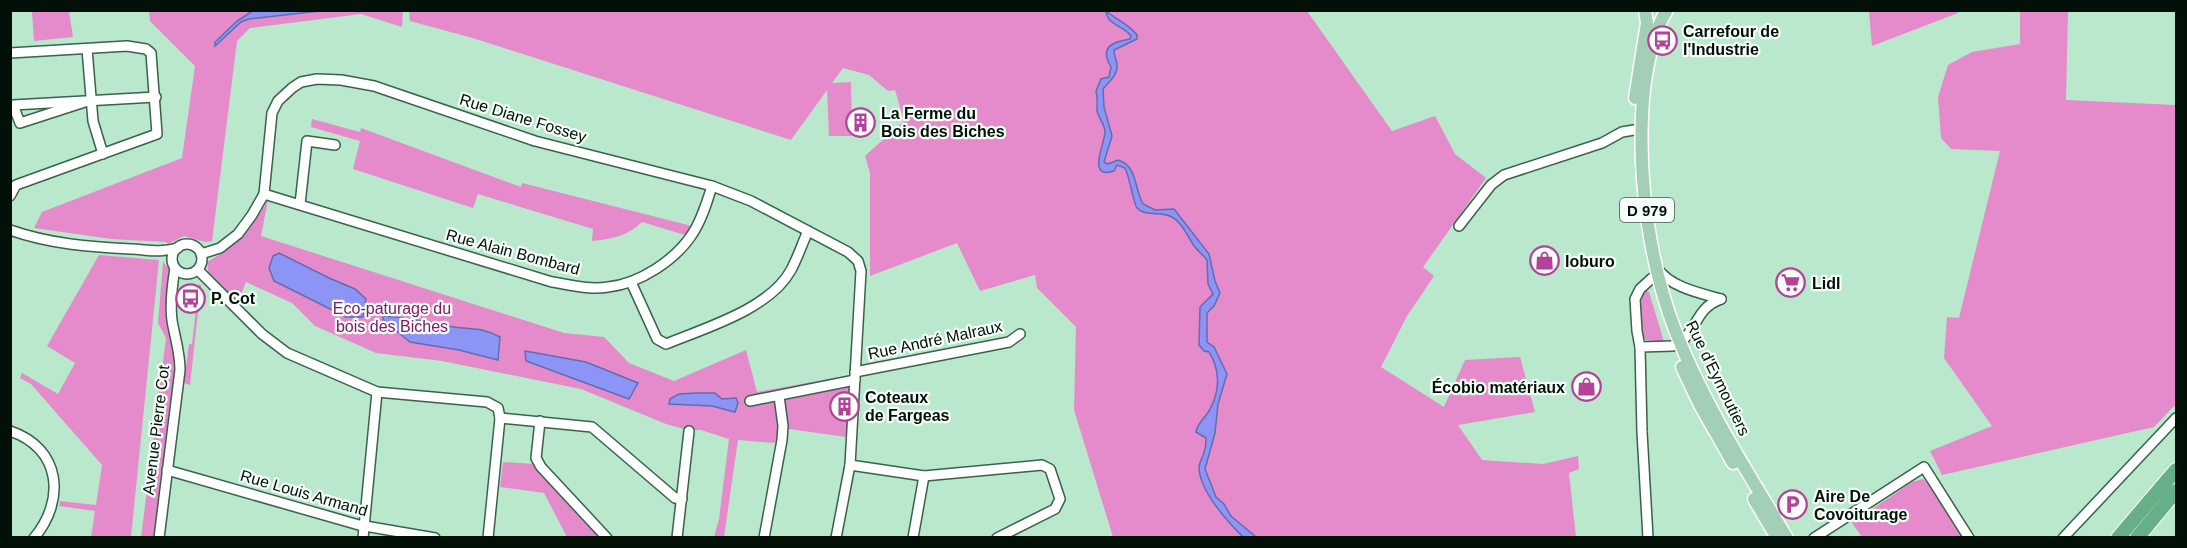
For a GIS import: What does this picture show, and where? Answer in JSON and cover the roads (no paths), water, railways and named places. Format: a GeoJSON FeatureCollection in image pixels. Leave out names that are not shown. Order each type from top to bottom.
{"type":"FeatureCollection","features":[{"type":"Feature","properties":{"kind":"highway"},"geometry":{"type":"LineString","coordinates":[[2118,537],[2176,470]]}},
{"type":"Feature","properties":{"kind":"highway"},"geometry":{"type":"LineString","coordinates":[[2137,537],[2176,491]]}},
{"type":"Feature","properties":{"kind":"main road","name":"D 979"},"geometry":{"type":"LineString","coordinates":[[1646,10],[1647,24],[1636,90],[1634,130],[1644,240],[1652,278],[1700,405],[1777,537]]}},
{"type":"Feature","properties":{"kind":"main road","name":"Rue d'Eymoutiers"},"geometry":{"type":"LineString","coordinates":[[1667,10],[1658,28],[1642,104],[1642,153],[1649,229],[1656,266],[1677,345],[1787,537]]}},
{"type":"Feature","properties":{"kind":"street"},"geometry":{"type":"LineString","coordinates":[[10,53],[127,46],[146,49],[151,53],[157,134],[13,184],[10,196]]}},
{"type":"Feature","properties":{"kind":"street"},"geometry":{"type":"LineString","coordinates":[[87,49],[93,122],[103,154]]}},
{"type":"Feature","properties":{"kind":"street","name":"Rue Diane Fossey"},"geometry":{"type":"LineString","coordinates":[[201,254],[220,248],[238,234],[264,194],[272,113],[278,101],[301,82],[316,79],[341,80],[374,86],[535,141],[712,186],[751,201],[848,252],[858,261],[861,271],[855,376]]}},
{"type":"Feature","properties":{"kind":"street"},"geometry":{"type":"LineString","coordinates":[[91,100],[20,123],[13,105],[91,100],[156,97]]}},
{"type":"Feature","properties":{"kind":"street"},"geometry":{"type":"LineString","coordinates":[[1459,226],[1491,185],[1504,175],[1602,143],[1622,132],[1634,130]]}},
{"type":"Feature","properties":{"kind":"street"},"geometry":{"type":"LineString","coordinates":[[300,204],[307,141],[335,145]]}},
{"type":"Feature","properties":{"kind":"street","name":"Rue Alain Bombard"},"geometry":{"type":"LineString","coordinates":[[264,194],[552,282],[608,288],[631,282],[671,258],[691,236],[703,214],[712,186]]}},
{"type":"Feature","properties":{"kind":"street"},"geometry":{"type":"LineString","coordinates":[[10,230],[56,243],[161,252],[185,244],[193,245],[201,254],[202,261],[198,270],[188,275],[173,291]]}},
{"type":"Feature","properties":{"kind":"street"},"geometry":{"type":"LineString","coordinates":[[631,282],[657,339],[666,344],[732,316],[770,295],[791,271],[808,231]]}},
{"type":"Feature","properties":{"kind":"street"},"geometry":{"type":"LineString","coordinates":[[174,265],[173,255],[178,248]]}},
{"type":"Feature","properties":{"kind":"street"},"geometry":{"type":"LineString","coordinates":[[161,252],[180,273],[188,275]]}},
{"type":"Feature","properties":{"kind":"street","name":"Avenue Pierre Cot"},"geometry":{"type":"LineString","coordinates":[[159,537],[180,370],[171,308],[174,265]]}},
{"type":"Feature","properties":{"kind":"street"},"geometry":{"type":"LineString","coordinates":[[1640,348],[1677,345],[1688,337],[1703,309],[1720,299],[1667,279],[1656,266]]}},
{"type":"Feature","properties":{"kind":"street"},"geometry":{"type":"LineString","coordinates":[[198,270],[262,334],[287,353],[377,392],[487,402],[498,408],[500,418],[488,537]]}},
{"type":"Feature","properties":{"kind":"street"},"geometry":{"type":"LineString","coordinates":[[1648,537],[1640,348],[1635,299],[1640,289],[1652,278]]}},
{"type":"Feature","properties":{"kind":"street","name":"Rue André Malraux"},"geometry":{"type":"LineString","coordinates":[[750,401],[1009,342],[1020,334]]}},
{"type":"Feature","properties":{"kind":"street"},"geometry":{"type":"LineString","coordinates":[[836,537],[850,465],[855,376]]}},
{"type":"Feature","properties":{"kind":"street"},"geometry":{"type":"LineString","coordinates":[[363,537],[377,392]]}},
{"type":"Feature","properties":{"kind":"street"},"geometry":{"type":"LineString","coordinates":[[764,537],[782,440],[783,426],[779,396]]}},
{"type":"Feature","properties":{"kind":"street"},"geometry":{"type":"LineString","coordinates":[[500,418],[592,427],[675,498],[682,499]]}},
{"type":"Feature","properties":{"kind":"street"},"geometry":{"type":"LineString","coordinates":[[2063,537],[2176,418]]}},
{"type":"Feature","properties":{"kind":"street"},"geometry":{"type":"LineString","coordinates":[[540,422],[536,458],[541,467],[607,537]]}},
{"type":"Feature","properties":{"kind":"street"},"geometry":{"type":"LineString","coordinates":[[10,430],[31,440],[43,452],[52,470],[55,488],[51,513],[45,525],[34,537]]}},
{"type":"Feature","properties":{"kind":"street"},"geometry":{"type":"LineString","coordinates":[[677,537],[689,431]]}},
{"type":"Feature","properties":{"kind":"street"},"geometry":{"type":"LineString","coordinates":[[850,465],[924,476],[1042,465],[1050,470],[1060,499],[1055,509],[997,537]]}},
{"type":"Feature","properties":{"kind":"street"},"geometry":{"type":"LineString","coordinates":[[1814,537],[1924,467],[1969,537]]}},
{"type":"Feature","properties":{"kind":"street","name":"Rue Louis Armand"},"geometry":{"type":"LineString","coordinates":[[166,470],[364,526],[435,537]]}},
{"type":"Feature","properties":{"kind":"street"},"geometry":{"type":"LineString","coordinates":[[913,537],[924,476]]}},
{"type":"Feature","properties":{"kind":"water"},"geometry":{"type":"Polygon","coordinates":[[[254,10],[319,11],[249,19],[241,22],[215,46],[215,42],[237,21],[254,10]]]}},
{"type":"Feature","properties":{"kind":"water"},"geometry":{"type":"Polygon","coordinates":[[[1106,11],[1130,28],[1137,35],[1137,39],[1114,50],[1116,73],[1103,89],[1104,107],[1112,136],[1104,162],[1108,164],[1118,160],[1129,167],[1143,204],[1155,210],[1174,209],[1209,254],[1220,293],[1214,306],[1207,313],[1207,342],[1214,347],[1227,374],[1218,404],[1215,433],[1205,469],[1216,497],[1224,504],[1231,516],[1256,537],[1243,537],[1230,523],[1210,497],[1199,470],[1206,438],[1196,432],[1214,400],[1218,380],[1213,359],[1209,352],[1204,351],[1199,345],[1200,307],[1213,294],[1208,284],[1207,260],[1176,220],[1168,215],[1145,213],[1137,208],[1125,168],[1117,165],[1114,171],[1106,172],[1099,166],[1105,132],[1097,110],[1096,91],[1101,79],[1109,77],[1111,67],[1106,55],[1107,50],[1113,44],[1130,39],[1131,36],[1109,19],[1106,11]]]}},
{"type":"Feature","properties":{"kind":"water"},"geometry":{"type":"Polygon","coordinates":[[[279,253],[355,289],[366,299],[363,317],[346,317],[274,281],[269,268],[273,256],[279,253]]]}},
{"type":"Feature","properties":{"kind":"water"},"geometry":{"type":"Polygon","coordinates":[[[383,316],[477,329],[494,334],[500,337],[498,360],[459,350],[410,342],[383,320],[383,316]]]}},
{"type":"Feature","properties":{"kind":"water"},"geometry":{"type":"Polygon","coordinates":[[[525,351],[586,362],[638,383],[629,399],[526,361],[525,351]]]}},
{"type":"Feature","properties":{"kind":"water"},"geometry":{"type":"Polygon","coordinates":[[[715,393],[722,399],[736,398],[738,403],[735,412],[712,406],[669,404],[670,399],[679,394],[715,393]]]}},
{"type":"Feature","properties":{"kind":"place","name":"Carrefour de l'Industrie"},"geometry":{"type":"Point","coordinates":[1662,40]}},
{"type":"Feature","properties":{"kind":"place","name":"La Ferme du Bois des Biches"},"geometry":{"type":"Point","coordinates":[860,122]}},
{"type":"Feature","properties":{"kind":"place","name":"Ioburo"},"geometry":{"type":"Point","coordinates":[1544,261]}},
{"type":"Feature","properties":{"kind":"place","name":"Lidl"},"geometry":{"type":"Point","coordinates":[1791,283]}},
{"type":"Feature","properties":{"kind":"place","name":"P. Cot"},"geometry":{"type":"Point","coordinates":[190,298]}},
{"type":"Feature","properties":{"kind":"place","name":"Écobio matériaux"},"geometry":{"type":"Point","coordinates":[1586,387]}},
{"type":"Feature","properties":{"kind":"place","name":"Coteaux de Fargeas"},"geometry":{"type":"Point","coordinates":[844,406]}},
{"type":"Feature","properties":{"kind":"place","name":"Aire De Covoiturage"},"geometry":{"type":"Point","coordinates":[1793,505]}},
{"type":"Feature","properties":{"kind":"park label","name":"Eco-paturage du bois des Biches"},"geometry":{"type":"Point","coordinates":[392,317]}}]}
